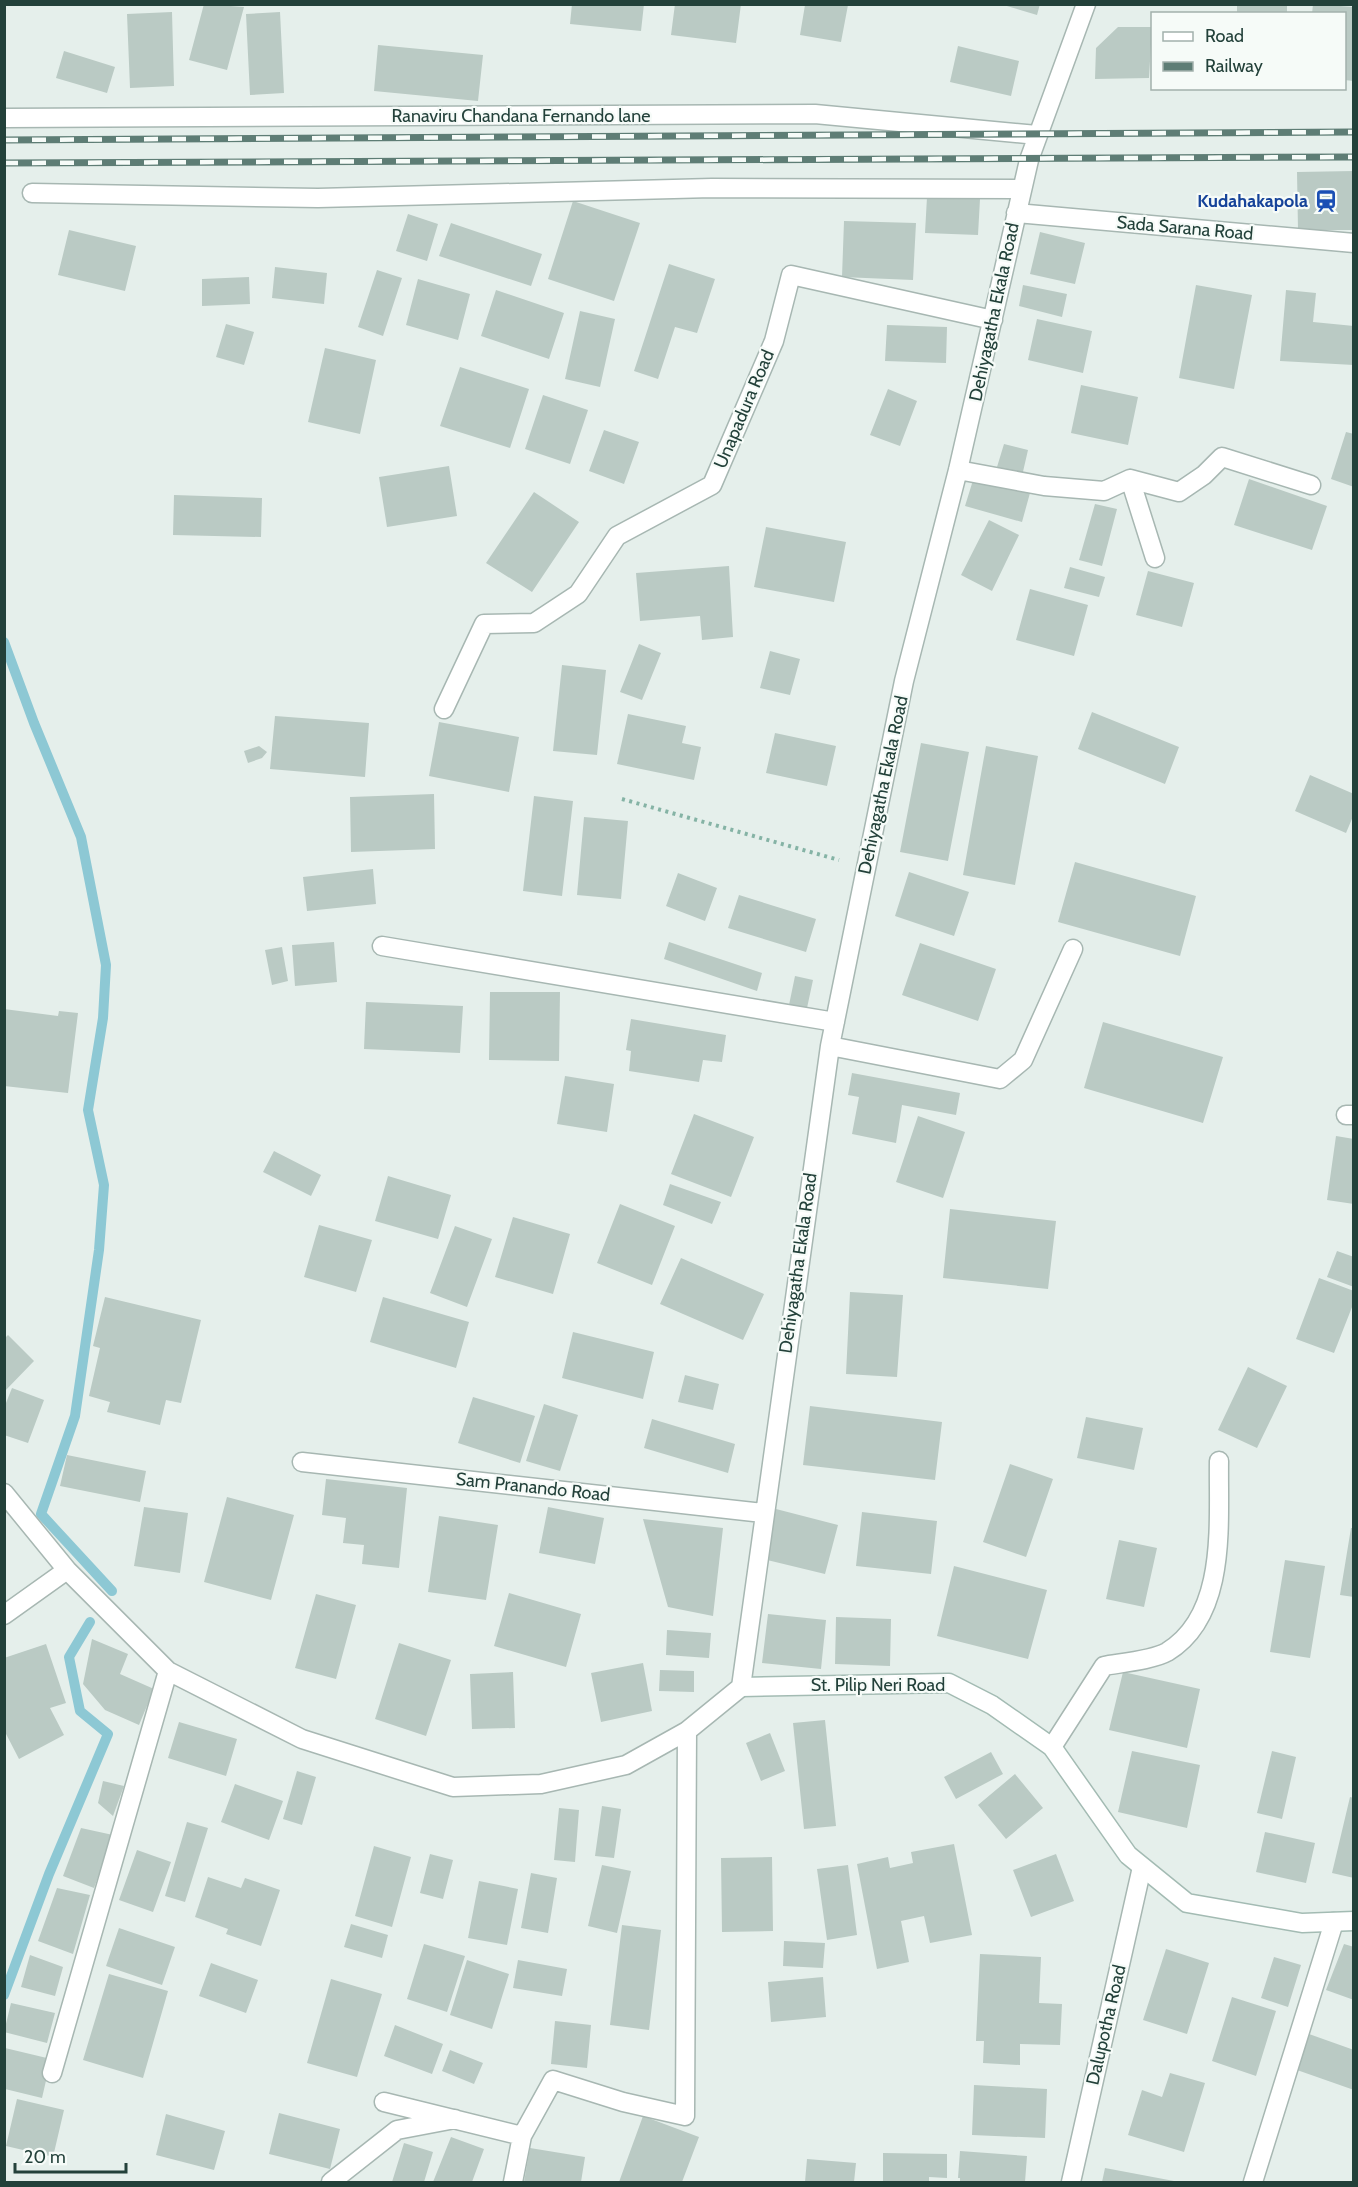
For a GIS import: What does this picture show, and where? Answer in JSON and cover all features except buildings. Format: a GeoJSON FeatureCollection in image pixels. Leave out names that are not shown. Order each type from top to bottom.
{"type":"FeatureCollection","features":[{"type":"Feature","properties":{"kind":"street","name":"Dehiyagatha Ekala Road"},"geometry":{"type":"LineString","coordinates":[[741,1687],[763,1513],[830,1046],[904,681],[958,470],[1022,189],[1037,135],[1086,4]]}},
{"type":"Feature","properties":{"kind":"street","name":"Ranaviru Chandana Fernando lane"},"geometry":{"type":"LineString","coordinates":[[4,118],[815,114],[1037,135]]}},
{"type":"Feature","properties":{"kind":"street"},"geometry":{"type":"LineString","coordinates":[[32,193],[318,198],[712,188],[1022,189]]}},
{"type":"Feature","properties":{"kind":"street","name":"Sada Sarana Road"},"geometry":{"type":"LineString","coordinates":[[1016,213],[1353,243]]}},
{"type":"Feature","properties":{"kind":"street","name":"Unapadura Road"},"geometry":{"type":"LineString","coordinates":[[444,709],[484,624],[534,623],[578,594],[618,536],[712,485],[774,341],[791,275],[993,320]]}},
{"type":"Feature","properties":{"kind":"street"},"geometry":{"type":"LineString","coordinates":[[958,470],[1044,486],[1104,491],[1130,479],[1179,492],[1204,476],[1222,457],[1311,484]]}},
{"type":"Feature","properties":{"kind":"street"},"geometry":{"type":"LineString","coordinates":[[1130,479],[1155,558]]}},
{"type":"Feature","properties":{"kind":"street"},"geometry":{"type":"LineString","coordinates":[[382,946],[835,1022]]}},
{"type":"Feature","properties":{"kind":"street"},"geometry":{"type":"LineString","coordinates":[[830,1046],[1000,1079],[1023,1060],[1073,949]]}},
{"type":"Feature","properties":{"kind":"street"},"geometry":{"type":"LineString","coordinates":[[1052,1747],[1104,1666],[1165,1653],[1193,1630],[1210,1592],[1217,1553],[1219,1461]]}},
{"type":"Feature","properties":{"kind":"street","name":"Sam Pranando Road"},"geometry":{"type":"LineString","coordinates":[[302,1462],[763,1513]]}},
{"type":"Feature","properties":{"kind":"street"},"geometry":{"type":"LineString","coordinates":[[4,1493],[67,1570],[168,1671],[302,1739],[453,1787],[541,1784],[626,1765],[687,1731],[741,1687]]}},
{"type":"Feature","properties":{"kind":"street"},"geometry":{"type":"LineString","coordinates":[[4,1615],[67,1570]]}},
{"type":"Feature","properties":{"kind":"street"},"geometry":{"type":"LineString","coordinates":[[52,2073],[168,1671]]}},
{"type":"Feature","properties":{"kind":"street","name":"St. Pilip Neri Road"},"geometry":{"type":"LineString","coordinates":[[741,1687],[949,1683],[992,1705],[1052,1747],[1128,1856],[1187,1903],[1302,1923],[1353,1921]]}},
{"type":"Feature","properties":{"kind":"street"},"geometry":{"type":"LineString","coordinates":[[513,2182],[522,2136],[553,2080],[623,2102],[685,2116],[687,1731]]}},
{"type":"Feature","properties":{"kind":"street","name":"Dalupotha Road"},"geometry":{"type":"LineString","coordinates":[[1071,2182],[1142,1868]]}},
{"type":"Feature","properties":{"kind":"street"},"geometry":{"type":"LineString","coordinates":[[1253,2182],[1334,1922]]}},
{"type":"Feature","properties":{"kind":"street"},"geometry":{"type":"LineString","coordinates":[[384,2102],[522,2136]]}},
{"type":"Feature","properties":{"kind":"street"},"geometry":{"type":"LineString","coordinates":[[331,2182],[397,2130],[455,2119]]}},
{"type":"Feature","properties":{"kind":"path"},"geometry":{"type":"LineString","coordinates":[[622,798],[866,867]]}},
{"type":"Feature","properties":{"kind":"waterway"},"geometry":{"type":"LineString","coordinates":[[4,642],[34,723],[81,837],[106,965],[103,1018],[88,1110],[104,1185],[99,1250],[75,1416],[41,1514],[112,1591]]}},
{"type":"Feature","properties":{"kind":"waterway"},"geometry":{"type":"LineString","coordinates":[[4,1995],[49,1874],[108,1734],[80,1711],[69,1657],[90,1622]]}},
{"type":"Feature","properties":{"kind":"railway"},"geometry":{"type":"LineString","coordinates":[[4,140],[1354,132]]}},
{"type":"Feature","properties":{"kind":"railway"},"geometry":{"type":"LineString","coordinates":[[4,163],[1354,157]]}},
{"type":"Feature","properties":{"kind":"place","name":"Kudahakapola"},"geometry":{"type":"Point","coordinates":[1326,201]}}]}
